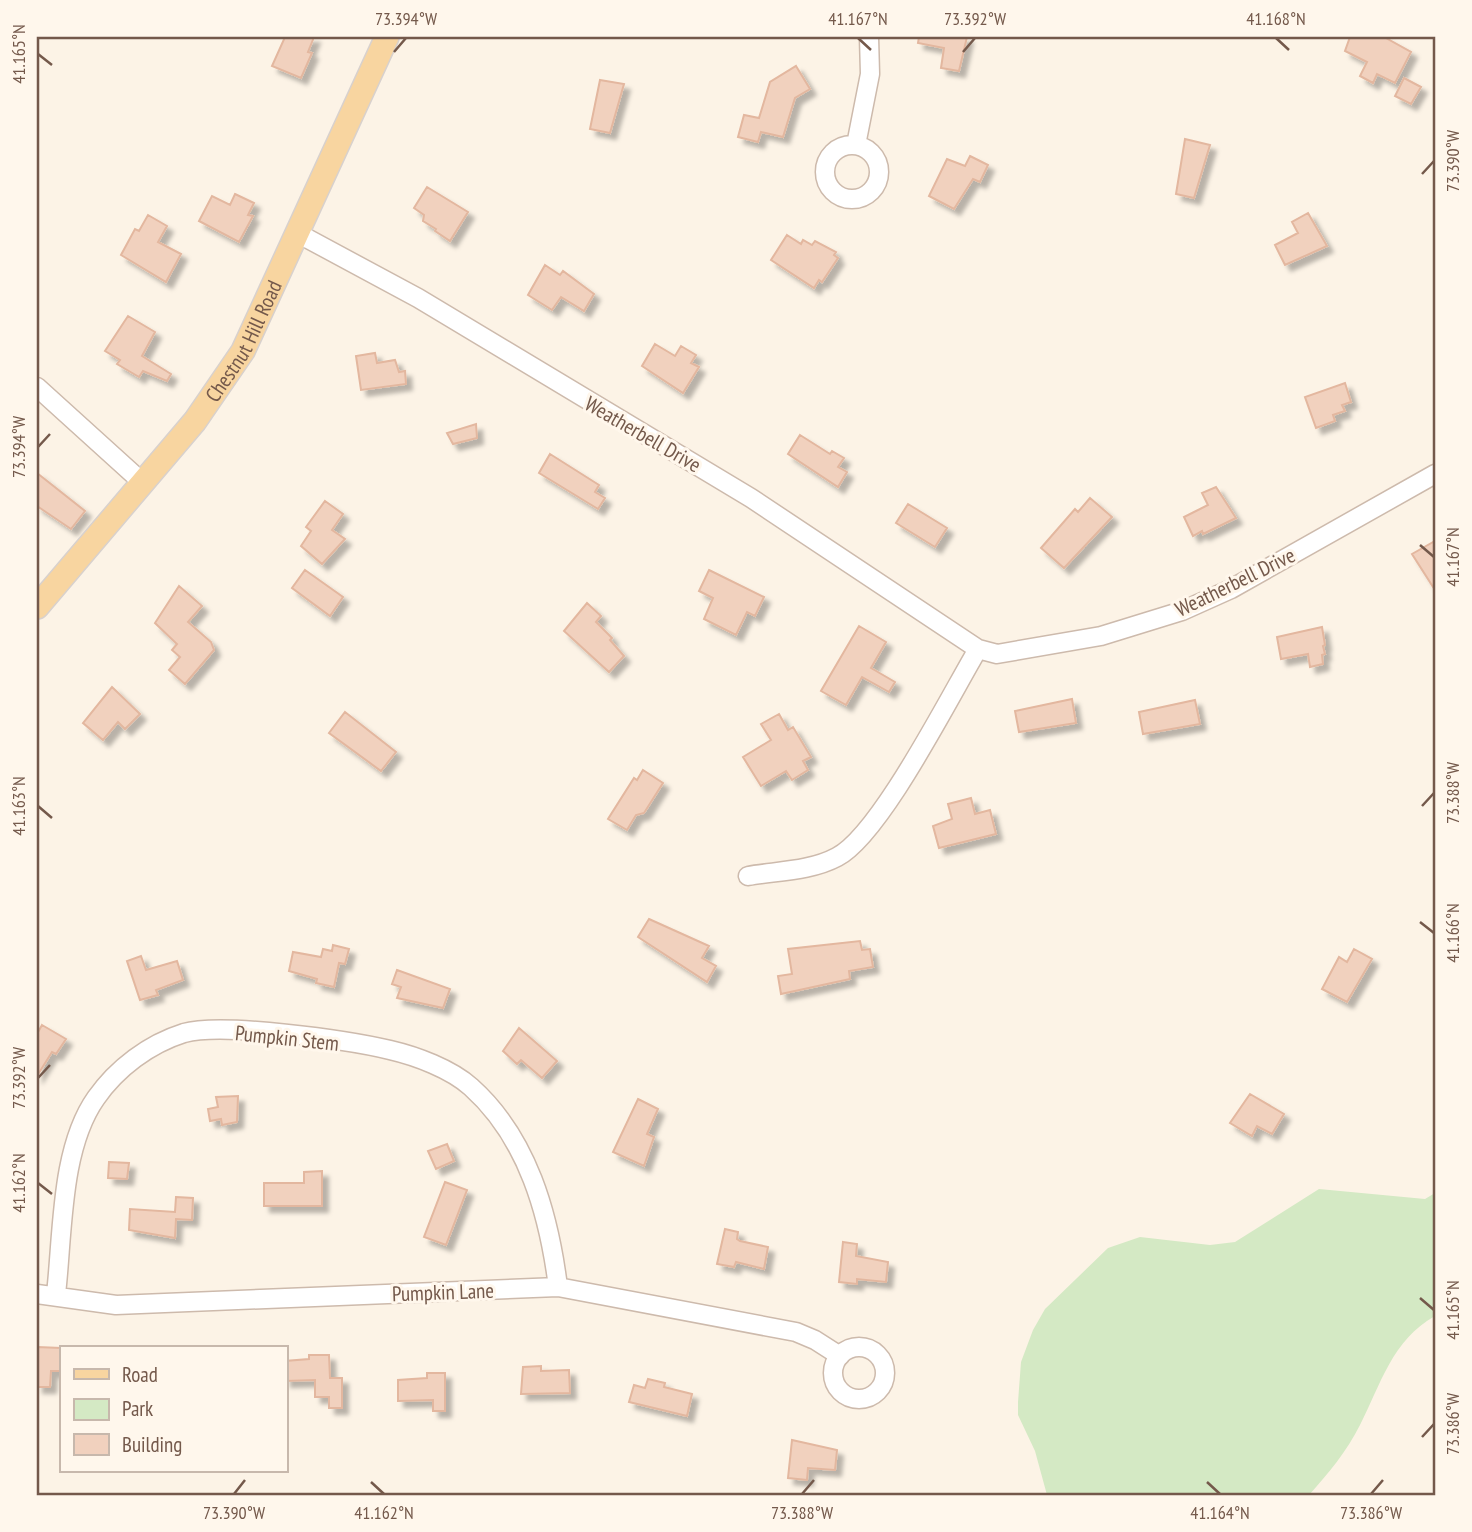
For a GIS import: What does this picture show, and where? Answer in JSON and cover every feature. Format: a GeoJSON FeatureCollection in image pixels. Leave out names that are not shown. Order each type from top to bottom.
{"type":"FeatureCollection","features":[{"type":"Feature","properties":{"kind":"main road","name":"Chestnut Hill Road"},"geometry":{"type":"LineString","coordinates":[[37,607],[208,404],[243,351],[299,234],[387,37]]}},
{"type":"Feature","properties":{"kind":"street"},"geometry":{"type":"LineString","coordinates":[[856,145],[870,74],[869,37]]}},
{"type":"Feature","properties":{"kind":"street","name":"Weatherbell Drive"},"geometry":{"type":"LineString","coordinates":[[299,234],[418,298],[740,491],[978,649],[997,654],[1101,636],[1182,611],[1231,589],[1435,474]]}},
{"type":"Feature","properties":{"kind":"street"},"geometry":{"type":"LineString","coordinates":[[37,387],[143,483]]}},
{"type":"Feature","properties":{"kind":"street"},"geometry":{"type":"LineString","coordinates":[[748,876],[817,865],[838,857],[858,842],[898,786],[978,649]]}},
{"type":"Feature","properties":{"kind":"street","name":"Pumpkin Stem"},"geometry":{"type":"LineString","coordinates":[[57,1294],[70,1165],[78,1135],[95,1100],[120,1070],[148,1049],[186,1032],[249,1030],[390,1050],[432,1064],[469,1085],[492,1109],[517,1145],[551,1235],[558,1287]]}},
{"type":"Feature","properties":{"kind":"street","name":"Pumpkin Lane"},"geometry":{"type":"LineString","coordinates":[[37,1294],[57,1294],[116,1305],[143,1305],[558,1287],[796,1332],[816,1340],[840,1356]]}},
{"type":"Feature","properties":{"kind":"green space"},"geometry":{"type":"Polygon","coordinates":[[[1319,1189],[1425,1199],[1435,1193],[1435,1316],[1408,1337],[1398,1350],[1355,1435],[1337,1462],[1309,1495],[1047,1495],[1035,1451],[1018,1415],[1021,1362],[1033,1330],[1045,1309],[1108,1248],[1140,1237],[1210,1245],[1235,1242],[1319,1189]]]}},
{"type":"Feature","properties":{"kind":"building"},"geometry":{"type":"Polygon","coordinates":[[[285,37],[314,37],[308,52],[312,53],[301,78],[272,66],[285,37]]]}},
{"type":"Feature","properties":{"kind":"building"},"geometry":{"type":"Polygon","coordinates":[[[919,37],[967,37],[959,71],[941,68],[944,48],[918,43],[919,37]]]}},
{"type":"Feature","properties":{"kind":"building"},"geometry":{"type":"Polygon","coordinates":[[[1350,37],[1384,37],[1411,52],[1395,83],[1377,74],[1373,83],[1360,76],[1367,62],[1345,51],[1350,37]]]}},
{"type":"Feature","properties":{"kind":"building"},"geometry":{"type":"Polygon","coordinates":[[[796,66],[810,89],[795,98],[783,137],[761,132],[758,142],[738,137],[744,115],[759,118],[770,82],[796,66]]]}},
{"type":"Feature","properties":{"kind":"building"},"geometry":{"type":"Polygon","coordinates":[[[1404,78],[1421,87],[1411,104],[1395,96],[1404,78]]]}},
{"type":"Feature","properties":{"kind":"building"},"geometry":{"type":"Polygon","coordinates":[[[600,80],[624,84],[610,133],[590,129],[600,80]]]}},
{"type":"Feature","properties":{"kind":"building"},"geometry":{"type":"Polygon","coordinates":[[[1185,139],[1210,145],[1194,198],[1176,194],[1185,139]]]}},
{"type":"Feature","properties":{"kind":"building"},"geometry":{"type":"Polygon","coordinates":[[[970,156],[988,165],[980,182],[973,179],[954,209],[929,196],[947,159],[965,166],[970,156]]]}},
{"type":"Feature","properties":{"kind":"building"},"geometry":{"type":"Polygon","coordinates":[[[427,187],[468,212],[450,241],[423,221],[424,215],[414,208],[427,187]]]}},
{"type":"Feature","properties":{"kind":"building"},"geometry":{"type":"Polygon","coordinates":[[[235,194],[254,203],[248,215],[253,216],[239,242],[199,221],[212,196],[230,205],[235,194]]]}},
{"type":"Feature","properties":{"kind":"building"},"geometry":{"type":"Polygon","coordinates":[[[1308,213],[1327,246],[1285,265],[1275,245],[1298,233],[1292,222],[1308,213]]]}},
{"type":"Feature","properties":{"kind":"building"},"geometry":{"type":"Polygon","coordinates":[[[148,215],[167,226],[158,242],[181,254],[166,282],[121,255],[135,229],[139,231],[148,215]]]}},
{"type":"Feature","properties":{"kind":"building"},"geometry":{"type":"Polygon","coordinates":[[[787,235],[801,244],[803,240],[812,245],[815,241],[836,252],[834,255],[838,258],[822,282],[819,280],[814,288],[771,260],[787,235]]]}},
{"type":"Feature","properties":{"kind":"building"},"geometry":{"type":"Polygon","coordinates":[[[545,265],[560,275],[563,271],[594,294],[584,311],[561,297],[552,310],[528,295],[545,265]]]}},
{"type":"Feature","properties":{"kind":"building"},"geometry":{"type":"Polygon","coordinates":[[[128,316],[155,332],[142,356],[171,374],[167,381],[143,371],[139,377],[117,364],[120,360],[105,351],[128,316]]]}},
{"type":"Feature","properties":{"kind":"building"},"geometry":{"type":"Polygon","coordinates":[[[655,344],[675,356],[681,346],[696,355],[691,363],[699,367],[683,393],[642,366],[655,344]]]}},
{"type":"Feature","properties":{"kind":"building"},"geometry":{"type":"Polygon","coordinates":[[[375,353],[377,363],[395,360],[399,372],[405,371],[406,384],[361,390],[356,356],[375,353]]]}},
{"type":"Feature","properties":{"kind":"building"},"geometry":{"type":"Polygon","coordinates":[[[1345,383],[1351,402],[1342,405],[1345,411],[1333,415],[1335,421],[1316,428],[1305,397],[1345,383]]]}},
{"type":"Feature","properties":{"kind":"building"},"geometry":{"type":"Polygon","coordinates":[[[476,424],[477,438],[453,444],[447,433],[476,424]]]}},
{"type":"Feature","properties":{"kind":"building"},"geometry":{"type":"Polygon","coordinates":[[[800,435],[830,454],[832,451],[844,458],[838,467],[847,472],[838,487],[788,454],[800,435]]]}},
{"type":"Feature","properties":{"kind":"building"},"geometry":{"type":"Polygon","coordinates":[[[550,454],[599,485],[595,492],[605,498],[598,509],[539,473],[550,454]]]}},
{"type":"Feature","properties":{"kind":"building"},"geometry":{"type":"Polygon","coordinates":[[[37,473],[85,511],[71,529],[37,506],[37,473]]]}},
{"type":"Feature","properties":{"kind":"building"},"geometry":{"type":"Polygon","coordinates":[[[1216,487],[1236,518],[1193,536],[1184,517],[1208,505],[1202,493],[1216,487]]]}},
{"type":"Feature","properties":{"kind":"building"},"geometry":{"type":"Polygon","coordinates":[[[1090,498],[1112,517],[1064,568],[1041,548],[1075,509],[1078,512],[1090,498]]]}},
{"type":"Feature","properties":{"kind":"building"},"geometry":{"type":"Polygon","coordinates":[[[325,501],[343,514],[332,530],[345,539],[322,564],[301,546],[311,531],[306,527],[325,501]]]}},
{"type":"Feature","properties":{"kind":"building"},"geometry":{"type":"Polygon","coordinates":[[[908,504],[947,528],[935,547],[896,523],[908,504]]]}},
{"type":"Feature","properties":{"kind":"building"},"geometry":{"type":"Polygon","coordinates":[[[1435,541],[1435,590],[1412,554],[1435,541]]]}},
{"type":"Feature","properties":{"kind":"building"},"geometry":{"type":"Polygon","coordinates":[[[305,570],[343,597],[330,616],[292,588],[305,570]]]}},
{"type":"Feature","properties":{"kind":"building"},"geometry":{"type":"Polygon","coordinates":[[[709,570],[764,597],[755,616],[747,612],[736,635],[704,619],[713,598],[699,591],[709,570]]]}},
{"type":"Feature","properties":{"kind":"building"},"geometry":{"type":"Polygon","coordinates":[[[179,586],[202,606],[188,622],[211,642],[214,650],[185,684],[169,670],[180,657],[172,650],[177,644],[155,623],[179,586]]]}},
{"type":"Feature","properties":{"kind":"building"},"geometry":{"type":"Polygon","coordinates":[[[587,603],[601,616],[596,622],[612,638],[610,640],[624,656],[609,672],[564,631],[587,603]]]}},
{"type":"Feature","properties":{"kind":"building"},"geometry":{"type":"Polygon","coordinates":[[[859,626],[886,642],[871,668],[895,682],[889,692],[862,677],[846,705],[821,691],[859,626]]]}},
{"type":"Feature","properties":{"kind":"building"},"geometry":{"type":"Polygon","coordinates":[[[1322,627],[1325,645],[1323,664],[1310,667],[1308,654],[1281,659],[1277,637],[1322,627]]]}},
{"type":"Feature","properties":{"kind":"building"},"geometry":{"type":"Polygon","coordinates":[[[112,687],[140,714],[125,729],[118,722],[103,740],[83,723],[112,687]]]}},
{"type":"Feature","properties":{"kind":"building"},"geometry":{"type":"Polygon","coordinates":[[[1072,699],[1076,723],[1019,732],[1015,711],[1072,699]]]}},
{"type":"Feature","properties":{"kind":"building"},"geometry":{"type":"Polygon","coordinates":[[[1195,700],[1200,724],[1143,734],[1139,712],[1195,700]]]}},
{"type":"Feature","properties":{"kind":"building"},"geometry":{"type":"Polygon","coordinates":[[[345,712],[396,752],[381,771],[329,733],[345,712]]]}},
{"type":"Feature","properties":{"kind":"building"},"geometry":{"type":"Polygon","coordinates":[[[779,714],[788,730],[793,727],[811,757],[803,761],[808,770],[792,780],[786,771],[761,786],[743,757],[771,740],[761,724],[779,714]]]}},
{"type":"Feature","properties":{"kind":"building"},"geometry":{"type":"Polygon","coordinates":[[[643,770],[663,783],[644,813],[636,815],[627,830],[608,819],[634,778],[637,780],[643,770]]]}},
{"type":"Feature","properties":{"kind":"building"},"geometry":{"type":"Polygon","coordinates":[[[971,798],[975,814],[990,810],[996,834],[939,848],[933,826],[952,819],[948,804],[971,798]]]}},
{"type":"Feature","properties":{"kind":"building"},"geometry":{"type":"Polygon","coordinates":[[[649,919],[709,946],[702,958],[716,966],[707,982],[638,937],[649,919]]]}},
{"type":"Feature","properties":{"kind":"building"},"geometry":{"type":"Polygon","coordinates":[[[860,941],[862,950],[870,949],[873,967],[849,971],[850,979],[781,994],[778,976],[792,974],[788,949],[860,941]]]}},
{"type":"Feature","properties":{"kind":"building"},"geometry":{"type":"Polygon","coordinates":[[[333,945],[349,949],[345,964],[339,963],[334,987],[316,983],[317,979],[289,971],[293,952],[321,957],[323,949],[332,951],[333,945]]]}},
{"type":"Feature","properties":{"kind":"building"},"geometry":{"type":"Polygon","coordinates":[[[1354,949],[1372,959],[1347,1002],[1322,989],[1339,957],[1347,962],[1354,949]]]}},
{"type":"Feature","properties":{"kind":"building"},"geometry":{"type":"Polygon","coordinates":[[[141,956],[146,970],[177,961],[183,980],[156,990],[158,995],[140,1000],[127,961],[141,956]]]}},
{"type":"Feature","properties":{"kind":"building"},"geometry":{"type":"Polygon","coordinates":[[[397,970],[450,989],[443,1008],[397,998],[401,987],[392,984],[397,970]]]}},
{"type":"Feature","properties":{"kind":"building"},"geometry":{"type":"Polygon","coordinates":[[[42,1025],[66,1039],[56,1054],[52,1052],[37,1076],[37,1034],[42,1025]]]}},
{"type":"Feature","properties":{"kind":"building"},"geometry":{"type":"Polygon","coordinates":[[[519,1028],[557,1061],[542,1078],[521,1060],[517,1064],[503,1051],[519,1028]]]}},
{"type":"Feature","properties":{"kind":"building"},"geometry":{"type":"Polygon","coordinates":[[[1250,1094],[1284,1114],[1272,1134],[1257,1126],[1252,1136],[1230,1123],[1250,1094]]]}},
{"type":"Feature","properties":{"kind":"building"},"geometry":{"type":"Polygon","coordinates":[[[238,1096],[237,1122],[222,1125],[221,1119],[210,1121],[208,1109],[218,1107],[216,1097],[238,1096]]]}},
{"type":"Feature","properties":{"kind":"building"},"geometry":{"type":"Polygon","coordinates":[[[638,1099],[658,1109],[647,1134],[654,1137],[644,1166],[613,1152],[638,1099]]]}},
{"type":"Feature","properties":{"kind":"building"},"geometry":{"type":"Polygon","coordinates":[[[447,1144],[454,1161],[436,1169],[428,1151],[447,1144]]]}},
{"type":"Feature","properties":{"kind":"building"},"geometry":{"type":"Polygon","coordinates":[[[109,1162],[129,1163],[127,1179],[108,1178],[109,1162]]]}},
{"type":"Feature","properties":{"kind":"building"},"geometry":{"type":"Polygon","coordinates":[[[322,1171],[322,1206],[264,1206],[264,1183],[304,1183],[304,1172],[322,1171]]]}},
{"type":"Feature","properties":{"kind":"building"},"geometry":{"type":"Polygon","coordinates":[[[445,1182],[467,1190],[446,1245],[424,1237],[445,1182]]]}},
{"type":"Feature","properties":{"kind":"building"},"geometry":{"type":"Polygon","coordinates":[[[176,1197],[193,1198],[192,1220],[176,1219],[175,1238],[129,1230],[130,1209],[175,1212],[176,1197]]]}},
{"type":"Feature","properties":{"kind":"building"},"geometry":{"type":"Polygon","coordinates":[[[725,1229],[738,1232],[737,1239],[740,1241],[768,1247],[764,1269],[736,1262],[734,1267],[717,1264],[725,1229]]]}},
{"type":"Feature","properties":{"kind":"building"},"geometry":{"type":"Polygon","coordinates":[[[843,1242],[857,1244],[856,1256],[888,1262],[886,1282],[857,1279],[857,1284],[839,1282],[843,1242]]]}},
{"type":"Feature","properties":{"kind":"building"},"geometry":{"type":"Polygon","coordinates":[[[37,1347],[60,1348],[60,1371],[51,1371],[50,1387],[37,1387],[37,1347]]]}},
{"type":"Feature","properties":{"kind":"building"},"geometry":{"type":"Polygon","coordinates":[[[309,1355],[329,1355],[330,1378],[342,1378],[342,1408],[329,1408],[329,1397],[315,1397],[315,1380],[287,1381],[287,1361],[309,1359],[309,1355]]]}},
{"type":"Feature","properties":{"kind":"building"},"geometry":{"type":"Polygon","coordinates":[[[541,1366],[541,1371],[569,1370],[570,1393],[521,1394],[523,1367],[541,1366]]]}},
{"type":"Feature","properties":{"kind":"building"},"geometry":{"type":"Polygon","coordinates":[[[427,1373],[445,1373],[445,1411],[433,1411],[433,1400],[398,1401],[398,1380],[427,1378],[427,1373]]]}},
{"type":"Feature","properties":{"kind":"building"},"geometry":{"type":"Polygon","coordinates":[[[648,1379],[665,1383],[664,1387],[692,1394],[687,1416],[629,1402],[634,1385],[645,1388],[648,1379]]]}},
{"type":"Feature","properties":{"kind":"building"},"geometry":{"type":"Polygon","coordinates":[[[792,1440],[837,1450],[835,1470],[808,1468],[807,1480],[788,1478],[792,1440]]]}}]}
